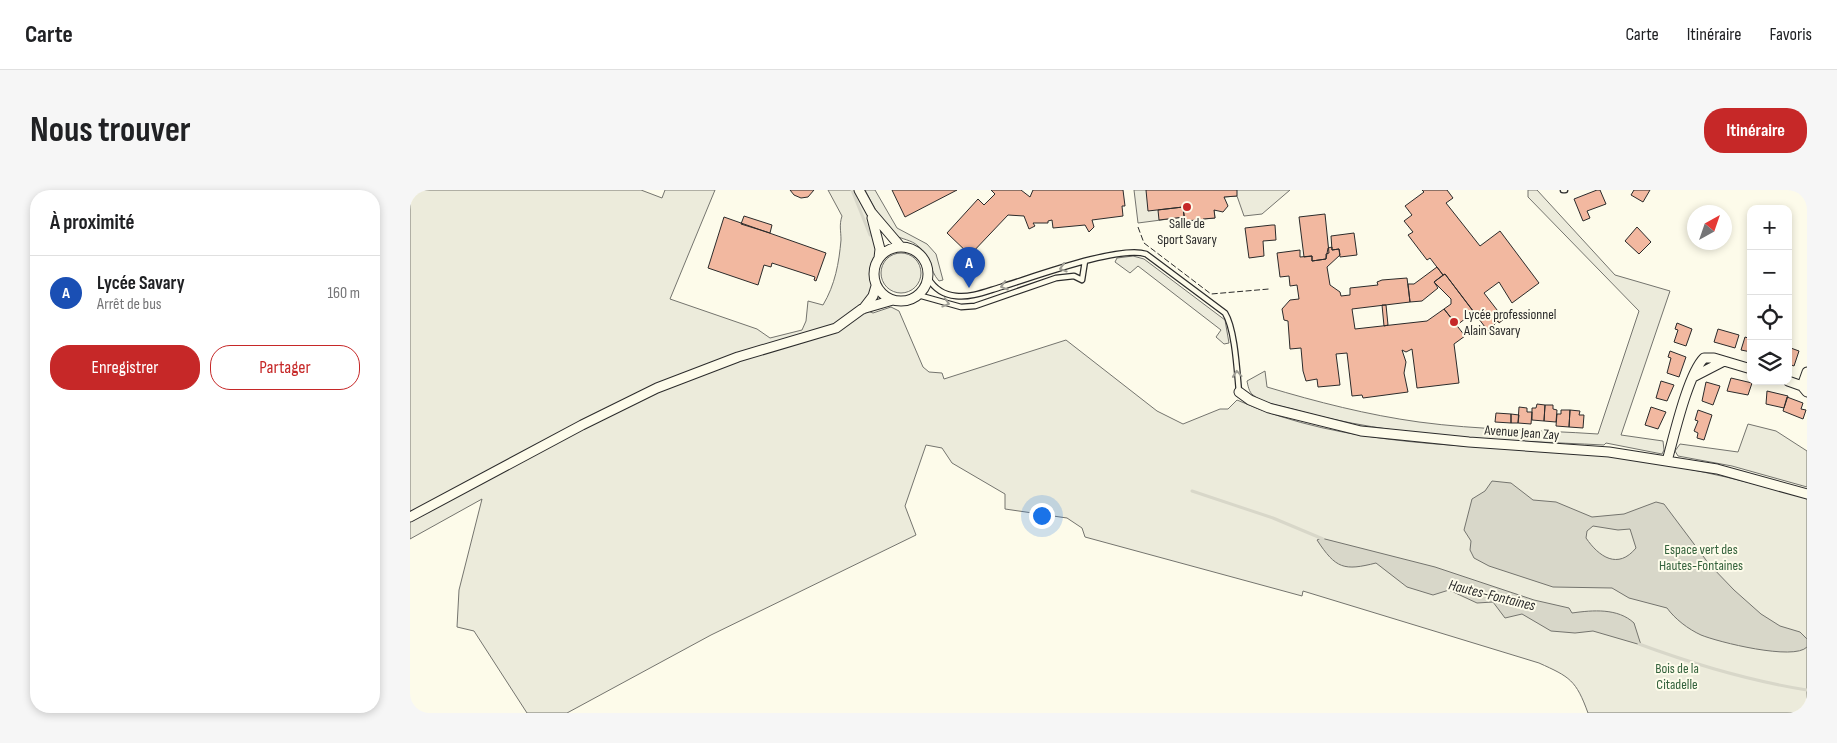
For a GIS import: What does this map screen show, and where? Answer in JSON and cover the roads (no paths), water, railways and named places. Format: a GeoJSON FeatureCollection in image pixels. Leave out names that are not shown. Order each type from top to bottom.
{"type":"FeatureCollection","features":[{"type":"Feature","properties":{"kind":"street"},"geometry":{"type":"LineString","coordinates":[[859,190],[871,212],[900,246]]}},
{"type":"Feature","properties":{"kind":"street"},"geometry":{"type":"LineString","coordinates":[[410,517],[582,425],[657,388],[738,357],[836,328],[862,309],[873,296],[876,286],[874,273],[879,258],[878,238],[871,212]]}},
{"type":"Feature","properties":{"kind":"street"},"geometry":{"type":"LineString","coordinates":[[876,286],[883,295],[894,300],[904,301],[918,295],[928,278],[927,266],[921,256],[912,249],[900,246],[888,250],[879,258]]}},
{"type":"Feature","properties":{"kind":"street"},"geometry":{"type":"LineString","coordinates":[[862,309],[894,300]]}},
{"type":"Feature","properties":{"kind":"street"},"geometry":{"type":"LineString","coordinates":[[1667,460],[1693,377],[1724,361],[1747,368]]}},
{"type":"Feature","properties":{"kind":"street"},"geometry":{"type":"LineString","coordinates":[[1792,383],[1804,389],[1807,372]]}},
{"type":"Feature","properties":{"kind":"street","name":"Avenue Jean Zay"},"geometry":{"type":"LineString","coordinates":[[1239,392],[1250,400],[1269,408],[1361,432],[1609,452],[1667,460],[1744,475],[1807,494]]}},
{"type":"Feature","properties":{"kind":"lane"},"geometry":{"type":"LineString","coordinates":[[928,278],[943,293],[967,297],[1086,261],[1124,253],[1139,252],[1146,254],[1225,313],[1230,321],[1234,356],[1239,373],[1239,392]]}},
{"type":"Feature","properties":{"kind":"lane"},"geometry":{"type":"LineString","coordinates":[[918,295],[961,307],[975,306],[1056,278],[1074,276],[1082,280],[1086,261]]}},
{"type":"Feature","properties":{"kind":"water"},"geometry":{"type":"Polygon","coordinates":[[[1492,481],[1511,483],[1533,500],[1556,502],[1592,517],[1624,514],[1656,502],[1664,504],[1709,564],[1734,590],[1761,614],[1780,626],[1800,632],[1807,639],[1807,647],[1799,651],[1787,652],[1756,649],[1723,642],[1691,630],[1667,608],[1629,598],[1612,588],[1553,587],[1489,566],[1474,558],[1470,550],[1471,541],[1464,530],[1472,499],[1485,491],[1492,481]],[[1593,526],[1587,531],[1586,538],[1597,551],[1616,560],[1629,555],[1636,548],[1630,529],[1618,530],[1593,526]]]}},
{"type":"Feature","properties":{"kind":"water"},"geometry":{"type":"Polygon","coordinates":[[[1321,538],[1435,567],[1534,600],[1569,608],[1572,613],[1588,611],[1613,612],[1628,618],[1634,623],[1641,645],[1593,631],[1575,633],[1551,631],[1522,614],[1505,618],[1493,602],[1477,603],[1449,590],[1433,595],[1407,587],[1376,563],[1348,567],[1336,562],[1317,540],[1321,538]]]}},
{"type":"Feature","properties":{"kind":"waterway"},"geometry":{"type":"LineString","coordinates":[[852,190],[870,235]]}},
{"type":"Feature","properties":{"kind":"waterway","name":"Hautes-Fontaines"},"geometry":{"type":"LineString","coordinates":[[1192,491],[1273,518],[1323,539]]}},
{"type":"Feature","properties":{"kind":"waterway","name":"Hautes-Fontaines"},"geometry":{"type":"LineString","coordinates":[[1639,644],[1722,671],[1807,690]]}},
{"type":"Feature","properties":{"kind":"place","name":"Salle de Sport Savary"},"geometry":{"type":"Point","coordinates":[1187,207]}},
{"type":"Feature","properties":{"kind":"place","name":"Lycée Savary"},"geometry":{"type":"Point","coordinates":[969,288]}},
{"type":"Feature","properties":{"kind":"place","name":"Lycée professionnel Alain Savary"},"geometry":{"type":"Point","coordinates":[1454,322]}},
{"type":"Feature","properties":{"kind":"park label","name":"Espace vert des Hautes-Fontaines"},"geometry":{"type":"Point","coordinates":[1701,558]}},
{"type":"Feature","properties":{"kind":"park label","name":"Bois de la Citadelle"},"geometry":{"type":"Point","coordinates":[1677,676]}}]}
